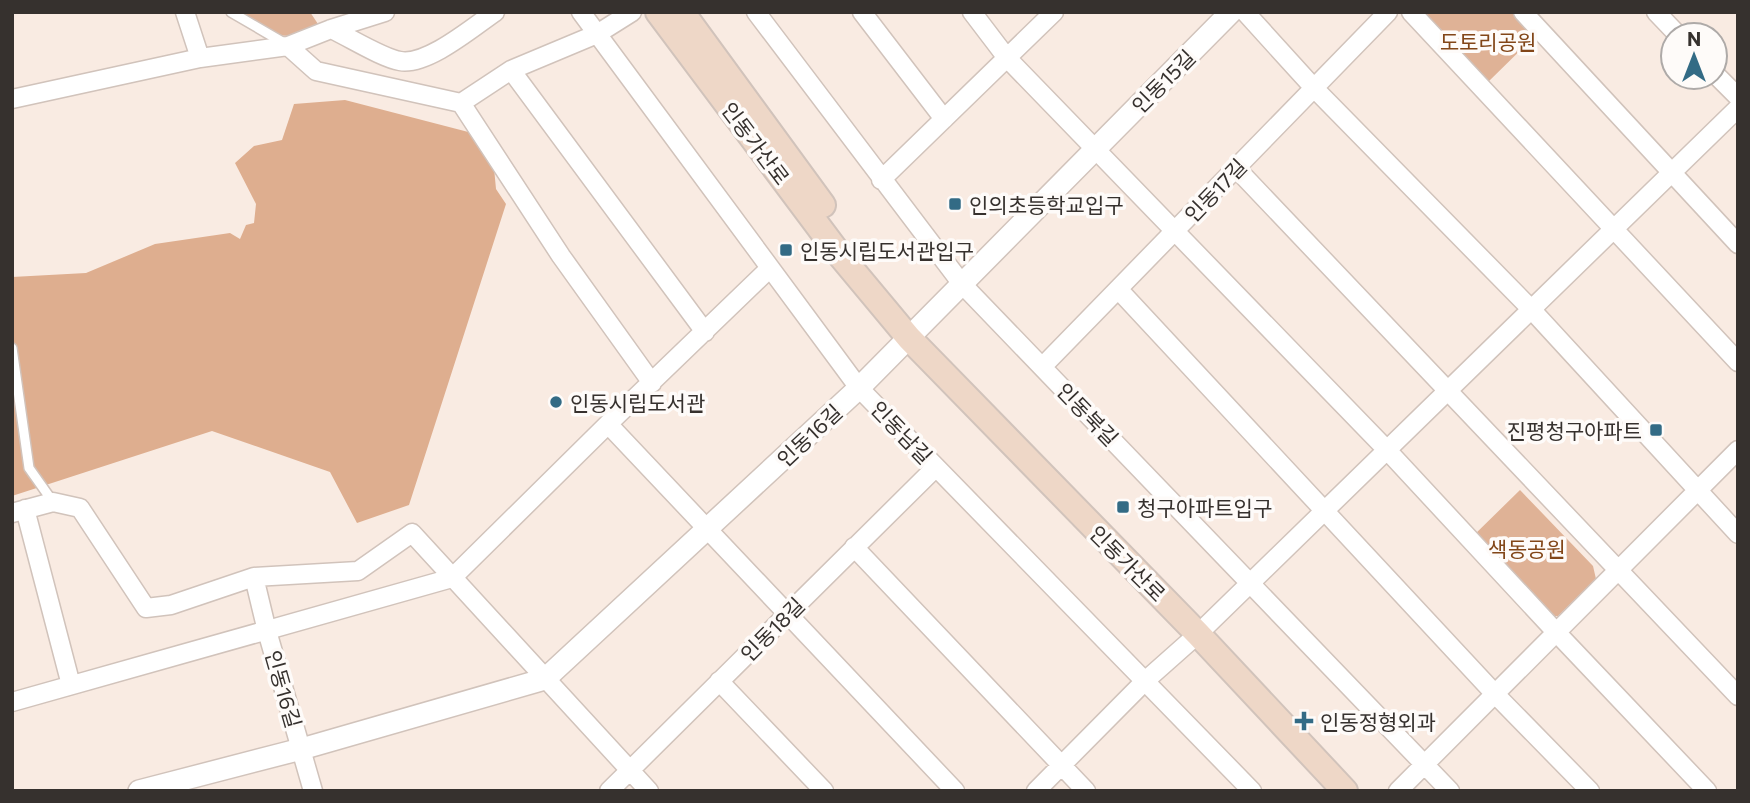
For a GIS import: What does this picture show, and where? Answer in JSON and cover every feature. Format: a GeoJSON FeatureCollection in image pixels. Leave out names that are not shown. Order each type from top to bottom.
{"type":"FeatureCollection","features":[{"type":"Feature","properties":{"kind":"main road","name":"인동가산로"},"geometry":{"type":"LineString","coordinates":[[658,12],[839,254],[909,338],[1198,634],[1345,791]]}},
{"type":"Feature","properties":{"kind":"main road","name":"인동가산로"},"geometry":{"type":"LineString","coordinates":[[682,12],[847,238],[909,338]]}},
{"type":"Feature","properties":{"kind":"street"},"geometry":{"type":"LineString","coordinates":[[185,12],[200,58]]}},
{"type":"Feature","properties":{"kind":"street"},"geometry":{"type":"LineString","coordinates":[[12,99],[200,58],[288,46],[384,12]]}},
{"type":"Feature","properties":{"kind":"street"},"geometry":{"type":"LineString","coordinates":[[331,29],[398,61],[414,62],[443,47],[495,12]]}},
{"type":"Feature","properties":{"kind":"street","name":"인동남길"},"geometry":{"type":"LineString","coordinates":[[581,12],[859,388],[1252,791]]}},
{"type":"Feature","properties":{"kind":"street"},"geometry":{"type":"LineString","coordinates":[[461,103],[511,70],[597,34],[632,12]]}},
{"type":"Feature","properties":{"kind":"street","name":"인동북길"},"geometry":{"type":"LineString","coordinates":[[756,12],[962,284],[1450,791]]}},
{"type":"Feature","properties":{"kind":"street"},"geometry":{"type":"LineString","coordinates":[[862,12],[944,119]]}},
{"type":"Feature","properties":{"kind":"street"},"geometry":{"type":"LineString","coordinates":[[972,12],[1007,58],[1387,450],[1707,791]]}},
{"type":"Feature","properties":{"kind":"street"},"geometry":{"type":"LineString","coordinates":[[881,180],[1054,12]]}},
{"type":"Feature","properties":{"kind":"street","name":"인동15길"},"geometry":{"type":"LineString","coordinates":[[909,338],[1231,12]]}},
{"type":"Feature","properties":{"kind":"street"},"geometry":{"type":"LineString","coordinates":[[1245,12],[1314,88],[1531,309],[1738,534]]}},
{"type":"Feature","properties":{"kind":"street","name":"인동17길"},"geometry":{"type":"LineString","coordinates":[[1042,367],[1388,12]]}},
{"type":"Feature","properties":{"kind":"street"},"geometry":{"type":"LineString","coordinates":[[1411,12],[1738,362]]}},
{"type":"Feature","properties":{"kind":"street"},"geometry":{"type":"LineString","coordinates":[[1523,12],[1738,244]]}},
{"type":"Feature","properties":{"kind":"street"},"geometry":{"type":"LineString","coordinates":[[288,46],[316,71],[461,103],[561,256],[652,383]]}},
{"type":"Feature","properties":{"kind":"street"},"geometry":{"type":"LineString","coordinates":[[511,70],[705,332]]}},
{"type":"Feature","properties":{"kind":"street"},"geometry":{"type":"LineString","coordinates":[[1036,791],[1145,681],[1198,634],[1738,108]]}},
{"type":"Feature","properties":{"kind":"street"},"geometry":{"type":"LineString","coordinates":[[1236,168],[1738,696]]}},
{"type":"Feature","properties":{"kind":"street"},"geometry":{"type":"LineString","coordinates":[[12,702],[452,578],[770,268]]}},
{"type":"Feature","properties":{"kind":"street"},"geometry":{"type":"LineString","coordinates":[[1118,289],[1495,694],[1590,791]]}},
{"type":"Feature","properties":{"kind":"street","name":"인동16길"},"geometry":{"type":"LineString","coordinates":[[139,791],[545,679],[708,530],[909,338]]}},
{"type":"Feature","properties":{"kind":"street"},"geometry":{"type":"LineString","coordinates":[[608,424],[954,791]]}},
{"type":"Feature","properties":{"kind":"street"},"geometry":{"type":"LineString","coordinates":[[1398,791],[1738,450]]}},
{"type":"Feature","properties":{"kind":"street","name":"인동18길"},"geometry":{"type":"LineString","coordinates":[[609,791],[936,467]]}},
{"type":"Feature","properties":{"kind":"street"},"geometry":{"type":"LineString","coordinates":[[71,685],[19,511],[53,502],[80,508],[146,608],[171,605],[254,578],[358,571],[412,533],[649,791]]}},
{"type":"Feature","properties":{"kind":"street"},"geometry":{"type":"LineString","coordinates":[[854,547],[1086,791]]}},
{"type":"Feature","properties":{"kind":"street","name":"인동16길"},"geometry":{"type":"LineString","coordinates":[[254,578],[313,791]]}},
{"type":"Feature","properties":{"kind":"street"},"geometry":{"type":"LineString","coordinates":[[719,681],[824,791]]}},
{"type":"Feature","properties":{"kind":"lane"},"geometry":{"type":"LineString","coordinates":[[231,12],[288,46]]}},
{"type":"Feature","properties":{"kind":"lane"},"geometry":{"type":"LineString","coordinates":[[12,348],[29,468],[53,502]]}},
{"type":"Feature","properties":{"kind":"green space"},"geometry":{"type":"Polygon","coordinates":[[[242,12],[310,12],[318,24],[303,37],[275,35],[242,12]]]}},
{"type":"Feature","properties":{"kind":"green space","name":"도토리공원"},"geometry":{"type":"Polygon","coordinates":[[[1418,12],[1516,12],[1537,34],[1487,83],[1418,12]]]}},
{"type":"Feature","properties":{"kind":"green space","name":"색동공원"},"geometry":{"type":"Polygon","coordinates":[[[1520,490],[1593,566],[1596,579],[1558,616],[1545,617],[1470,539],[1520,490]]]}},
{"type":"Feature","properties":{"kind":"shaded area"},"geometry":{"type":"Polygon","coordinates":[[[345,100],[476,134],[494,168],[496,189],[506,204],[409,505],[357,523],[330,472],[212,431],[12,496],[12,277],[86,273],[155,244],[230,233],[240,239],[246,225],[254,223],[256,204],[235,163],[254,146],[282,140],[294,104],[345,100]]]}},
{"type":"Feature","properties":{"kind":"place","name":"인의초등학교입구"},"geometry":{"type":"Point","coordinates":[955,204]}},
{"type":"Feature","properties":{"kind":"place","name":"인동시립도서관입구"},"geometry":{"type":"Point","coordinates":[786,250]}},
{"type":"Feature","properties":{"kind":"place","name":"인동시립도서관"},"geometry":{"type":"Point","coordinates":[556,402]}},
{"type":"Feature","properties":{"kind":"place","name":"진평청구아파트"},"geometry":{"type":"Point","coordinates":[1656,430]}},
{"type":"Feature","properties":{"kind":"place","name":"청구아파트입구"},"geometry":{"type":"Point","coordinates":[1123,507]}},
{"type":"Feature","properties":{"kind":"place","name":"인동정형외과"},"geometry":{"type":"Point","coordinates":[1304,721]}}]}
